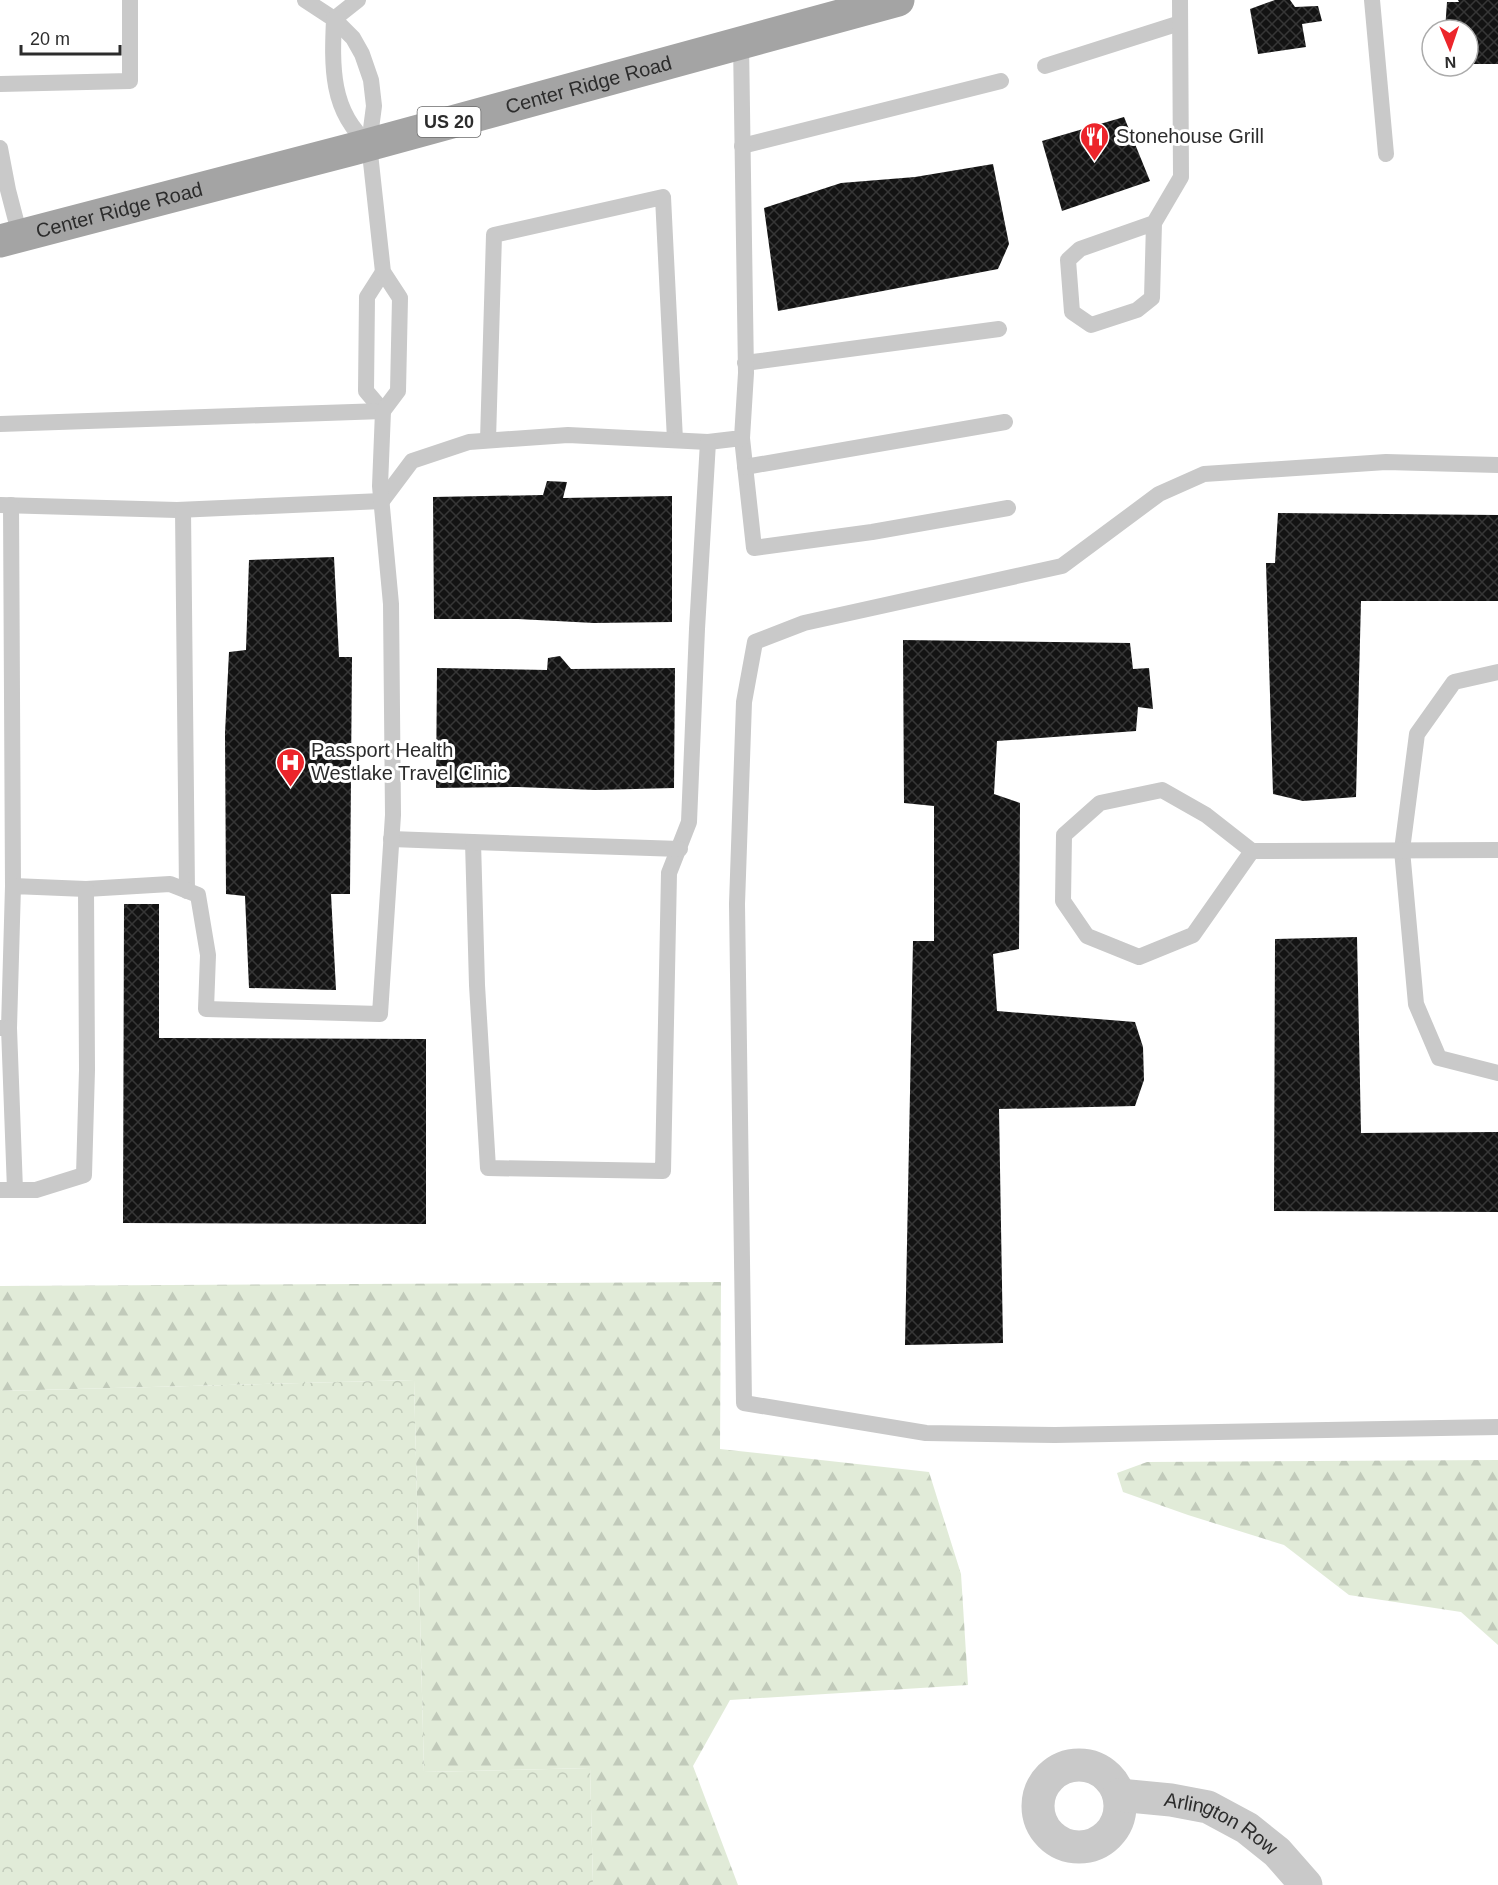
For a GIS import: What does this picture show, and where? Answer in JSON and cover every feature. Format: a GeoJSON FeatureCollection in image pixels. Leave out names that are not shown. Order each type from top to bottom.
{"type":"FeatureCollection","features":[{"type":"Feature","properties":{"kind":"main road","name":"Center Ridge Road"},"geometry":{"type":"LineString","coordinates":[[10,238],[369,144],[898,0]]}},
{"type":"Feature","properties":{"kind":"street","name":"Arlington Row"},"geometry":{"type":"LineString","coordinates":[[1119,1795],[1171,1800],[1208,1807],[1247,1828],[1277,1852],[1306,1885]]}},
{"type":"Feature","properties":{"kind":"lane"},"geometry":{"type":"LineString","coordinates":[[0,84],[130,81],[130,0]]}},
{"type":"Feature","properties":{"kind":"lane"},"geometry":{"type":"LineString","coordinates":[[13,886],[86,889],[170,884],[198,895],[208,955],[206,1009],[380,1014],[393,815],[392,604],[380,486],[383,411],[398,391],[400,298],[383,272],[369,144],[374,106],[371,80],[362,54],[353,38],[334,19],[305,0]]}},
{"type":"Feature","properties":{"kind":"lane"},"geometry":{"type":"LineString","coordinates":[[334,19],[358,0]]}},
{"type":"Feature","properties":{"kind":"lane"},"geometry":{"type":"LineString","coordinates":[[1154,223],[1080,249],[1068,260],[1072,312],[1091,326],[1137,310],[1152,298],[1154,223],[1181,177],[1180,0]]}},
{"type":"Feature","properties":{"kind":"lane"},"geometry":{"type":"LineString","coordinates":[[1372,0],[1386,154]]}},
{"type":"Feature","properties":{"kind":"lane"},"geometry":{"type":"LineString","coordinates":[[334,19],[334,80],[341,107],[350,125],[369,144]]}},
{"type":"Feature","properties":{"kind":"lane"},"geometry":{"type":"LineString","coordinates":[[1045,66],[1180,23]]}},
{"type":"Feature","properties":{"kind":"lane"},"geometry":{"type":"LineString","coordinates":[[741,43],[745,363],[742,438],[754,548],[872,532],[1008,508]]}},
{"type":"Feature","properties":{"kind":"lane"},"geometry":{"type":"LineString","coordinates":[[742,146],[1000,81]]}},
{"type":"Feature","properties":{"kind":"lane"},"geometry":{"type":"LineString","coordinates":[[0,148],[8,190],[10,238]]}},
{"type":"Feature","properties":{"kind":"lane"},"geometry":{"type":"LineString","coordinates":[[488,440],[494,235],[663,197],[675,441]]}},
{"type":"Feature","properties":{"kind":"lane"},"geometry":{"type":"LineString","coordinates":[[383,272],[368,297],[366,392],[383,411]]}},
{"type":"Feature","properties":{"kind":"lane"},"geometry":{"type":"LineString","coordinates":[[745,363],[999,329]]}},
{"type":"Feature","properties":{"kind":"lane"},"geometry":{"type":"LineString","coordinates":[[0,424],[383,411]]}},
{"type":"Feature","properties":{"kind":"lane"},"geometry":{"type":"LineString","coordinates":[[745,467],[1005,422]]}},
{"type":"Feature","properties":{"kind":"lane"},"geometry":{"type":"LineString","coordinates":[[382,501],[412,461],[469,442],[568,435],[708,442],[742,438]]}},
{"type":"Feature","properties":{"kind":"lane"},"geometry":{"type":"LineString","coordinates":[[473,842],[477,985],[488,1168],[663,1171],[669,873],[689,822],[708,442]]}},
{"type":"Feature","properties":{"kind":"lane"},"geometry":{"type":"LineString","coordinates":[[1498,465],[1386,462],[1204,474],[1160,494],[1062,566],[804,623],[754,642],[744,702],[737,904],[744,1403],[926,1433],[1055,1435],[1498,1427]]}},
{"type":"Feature","properties":{"kind":"lane"},"geometry":{"type":"LineString","coordinates":[[86,889],[87,1070],[84,1175],[36,1190],[8,1190],[4,1028],[13,886],[6,505],[183,510],[382,501]]}},
{"type":"Feature","properties":{"kind":"lane"},"geometry":{"type":"LineString","coordinates":[[183,510],[187,891]]}},
{"type":"Feature","properties":{"kind":"lane"},"geometry":{"type":"LineString","coordinates":[[1498,672],[1454,682],[1417,734],[1402,850],[1416,1004],[1439,1058],[1498,1073]]}},
{"type":"Feature","properties":{"kind":"lane"},"geometry":{"type":"LineString","coordinates":[[1252,851],[1194,935],[1139,957],[1087,936],[1063,901],[1064,835],[1101,803],[1162,790],[1206,815],[1252,851],[1498,850]]}},
{"type":"Feature","properties":{"kind":"lane"},"geometry":{"type":"LineString","coordinates":[[391,839],[680,849]]}},
{"type":"Feature","properties":{"kind":"green space"},"geometry":{"type":"Polygon","coordinates":[[[721,1282],[720,1449],[929,1472],[961,1574],[968,1685],[730,1700],[693,1766],[738,1885],[593,1885],[590,1768],[424,1772],[414,1380],[0,1391],[0,1286],[721,1282]]]}},
{"type":"Feature","properties":{"kind":"green space"},"geometry":{"type":"Polygon","coordinates":[[[414,1380],[424,1772],[590,1768],[593,1885],[0,1885],[0,1391],[414,1380]]]}},
{"type":"Feature","properties":{"kind":"green space"},"geometry":{"type":"Polygon","coordinates":[[[1498,1460],[1498,1645],[1461,1612],[1349,1595],[1284,1545],[1123,1492],[1117,1473],[1147,1462],[1498,1460]]]}},
{"type":"Feature","properties":{"kind":"building"},"geometry":{"type":"Polygon","coordinates":[[[1275,0],[1290,0],[1295,7],[1318,6],[1322,21],[1302,24],[1306,47],[1258,54],[1250,9],[1275,0]]]}},
{"type":"Feature","properties":{"kind":"building"},"geometry":{"type":"Polygon","coordinates":[[[1458,0],[1498,0],[1498,64],[1480,64],[1480,18],[1446,18],[1447,2],[1459,2],[1458,0]]]}},
{"type":"Feature","properties":{"kind":"building","name":"Stonehouse Grill"},"geometry":{"type":"Polygon","coordinates":[[[1124,117],[1150,181],[1062,211],[1042,141],[1124,117]]]}},
{"type":"Feature","properties":{"kind":"building"},"geometry":{"type":"Polygon","coordinates":[[[993,164],[1009,244],[998,269],[778,311],[764,208],[841,183],[915,177],[993,164]]]}},
{"type":"Feature","properties":{"kind":"building"},"geometry":{"type":"Polygon","coordinates":[[[547,481],[567,482],[563,498],[672,496],[672,622],[594,623],[518,619],[434,619],[433,497],[543,495],[547,481]]]}},
{"type":"Feature","properties":{"kind":"building"},"geometry":{"type":"Polygon","coordinates":[[[1278,513],[1498,515],[1498,601],[1361,601],[1356,797],[1303,801],[1273,794],[1266,563],[1275,563],[1278,513]]]}},
{"type":"Feature","properties":{"kind":"building"},"geometry":{"type":"Polygon","coordinates":[[[334,557],[339,657],[352,657],[350,894],[331,894],[336,990],[249,988],[245,896],[226,894],[225,733],[229,652],[246,650],[249,560],[334,557]]]}},
{"type":"Feature","properties":{"kind":"building"},"geometry":{"type":"Polygon","coordinates":[[[903,640],[1130,643],[1133,669],[1149,668],[1153,709],[1138,707],[1136,731],[997,741],[994,794],[1020,803],[1019,949],[993,954],[997,1011],[1135,1022],[1143,1047],[1144,1080],[1135,1106],[999,1109],[1003,1343],[905,1345],[913,941],[934,941],[934,806],[904,803],[903,640]]]}},
{"type":"Feature","properties":{"kind":"building"},"geometry":{"type":"Polygon","coordinates":[[[560,656],[571,669],[675,668],[674,788],[596,790],[518,787],[436,788],[437,668],[547,670],[548,658],[560,656]]]}},
{"type":"Feature","properties":{"kind":"building"},"geometry":{"type":"Polygon","coordinates":[[[124,904],[159,904],[159,1038],[426,1039],[426,1224],[123,1223],[124,904]]]}},
{"type":"Feature","properties":{"kind":"building"},"geometry":{"type":"Polygon","coordinates":[[[1357,937],[1361,1133],[1498,1132],[1498,1212],[1274,1211],[1275,939],[1357,937]]]}},
{"type":"Feature","properties":{"kind":"place","name":"Stonehouse Grill"},"geometry":{"type":"Point","coordinates":[1095,162]}},
{"type":"Feature","properties":{"kind":"place","name":"Passport Health Westlake Travel Clinic"},"geometry":{"type":"Point","coordinates":[290,788]}}]}
